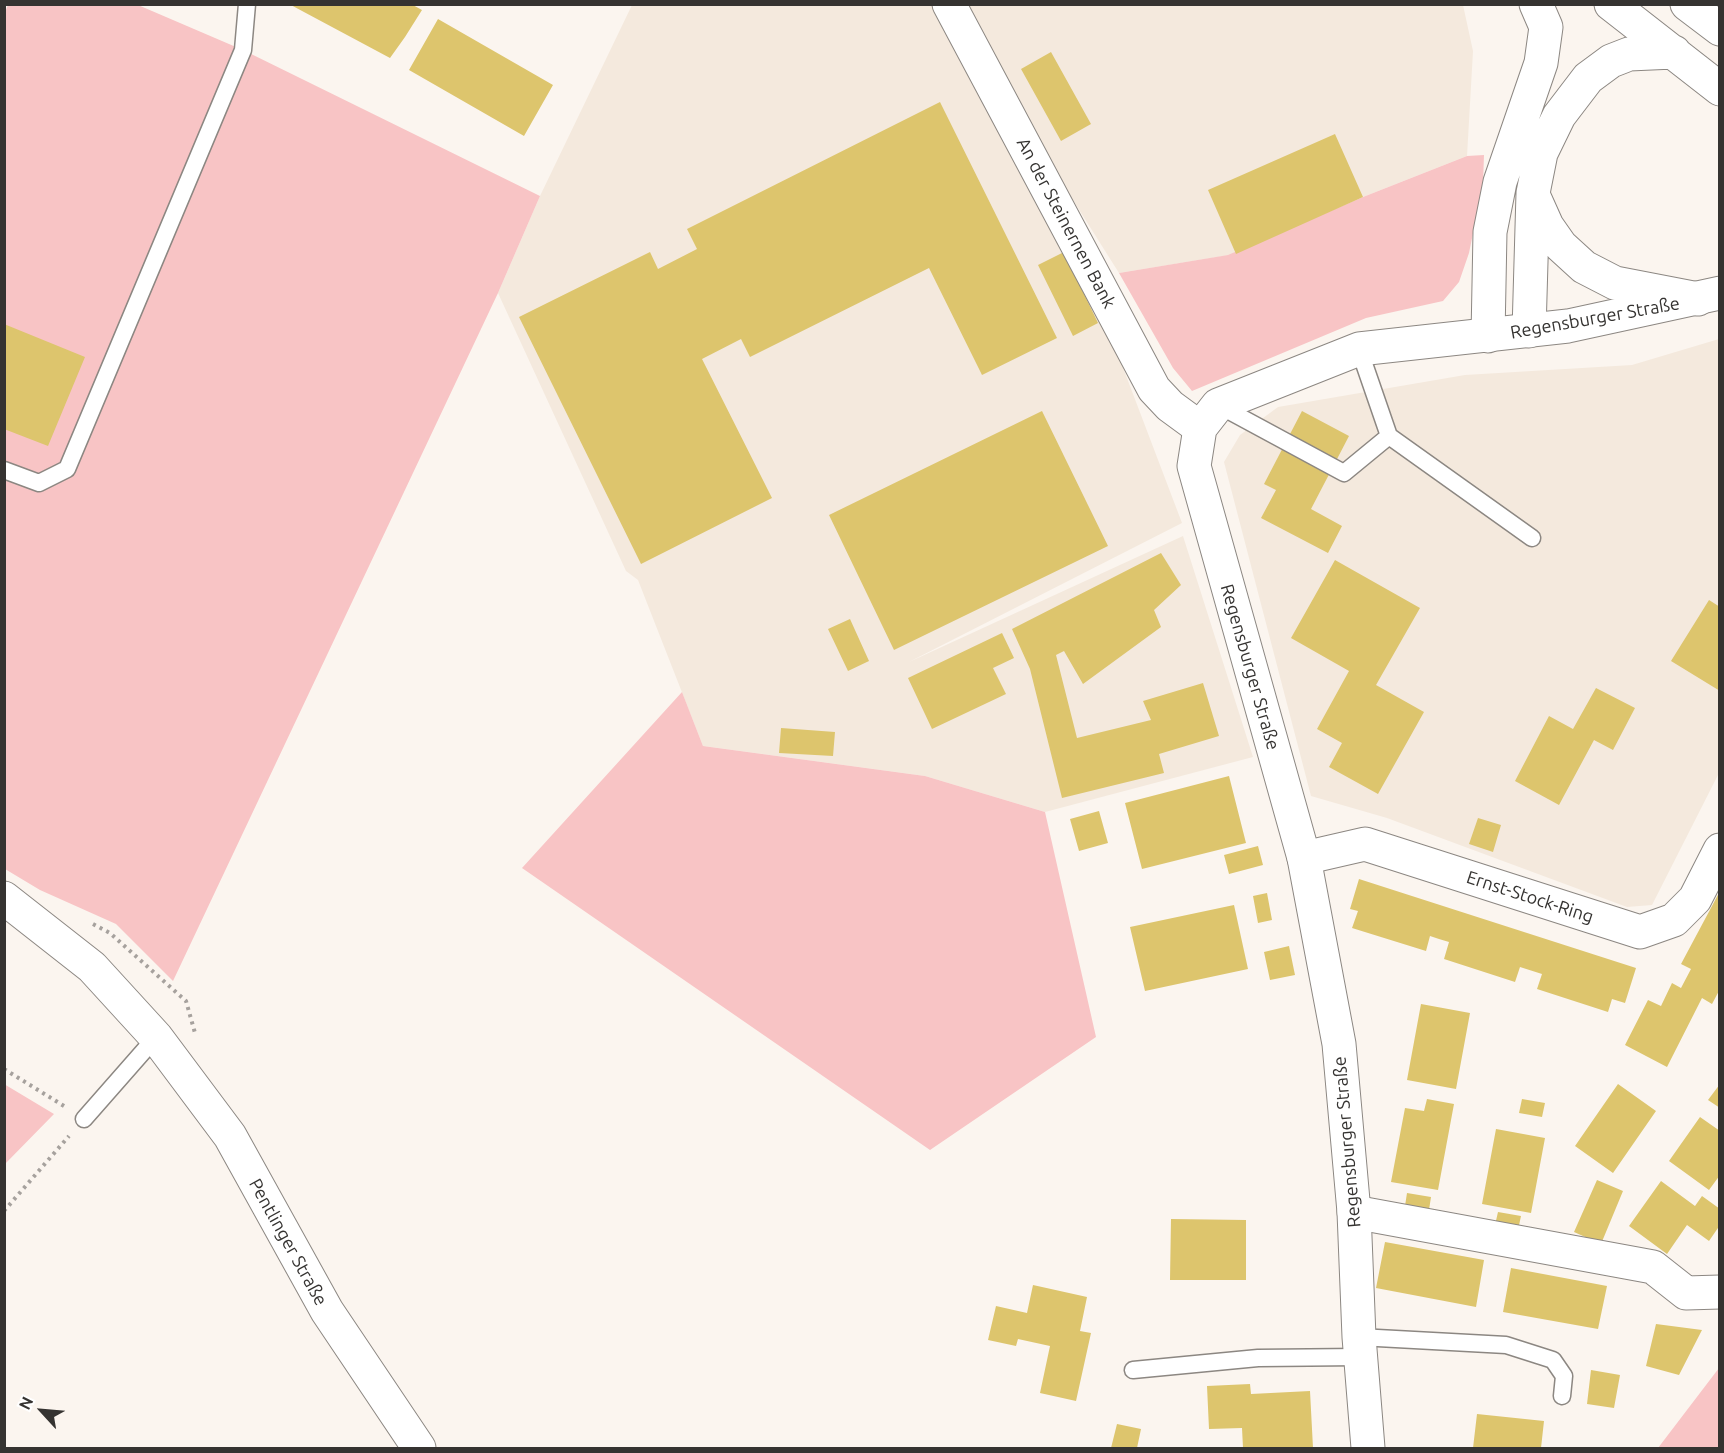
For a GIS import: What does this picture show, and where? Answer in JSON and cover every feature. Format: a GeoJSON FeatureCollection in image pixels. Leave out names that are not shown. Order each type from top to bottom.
{"type":"FeatureCollection","features":[{"type":"Feature","properties":{"kind":"main road","name":"An der Steinernen Bank"},"geometry":{"type":"LineString","coordinates":[[949,4],[1154,389],[1170,406],[1209,417]]}},
{"type":"Feature","properties":{"kind":"main road"},"geometry":{"type":"LineString","coordinates":[[1488,336],[1490,232],[1500,182],[1541,63],[1546,27],[1536,4]]}},
{"type":"Feature","properties":{"kind":"main road"},"geometry":{"type":"LineString","coordinates":[[1611,4],[1719,89]]}},
{"type":"Feature","properties":{"kind":"main road"},"geometry":{"type":"LineString","coordinates":[[1688,4],[1719,29]]}},
{"type":"Feature","properties":{"kind":"main road"},"geometry":{"type":"LineString","coordinates":[[1529,331],[1533,192],[1541,153],[1559,116],[1588,78],[1611,61],[1629,54],[1674,52]]}},
{"type":"Feature","properties":{"kind":"main road"},"geometry":{"type":"LineString","coordinates":[[1533,192],[1546,226],[1561,246],[1584,267],[1615,283],[1708,296]]}},
{"type":"Feature","properties":{"kind":"main road","name":"Regensburger Straße"},"geometry":{"type":"LineString","coordinates":[[1368,1449],[1359,1347],[1354,1212],[1339,1044],[1304,858],[1194,466],[1209,417],[1359,349],[1568,326],[1708,296]]}},
{"type":"Feature","properties":{"kind":"main road","name":"Ernst-Stock-Ring"},"geometry":{"type":"LineString","coordinates":[[1304,858],[1365,844],[1640,932],[1674,920],[1695,899],[1719,850]]}},
{"type":"Feature","properties":{"kind":"main road","name":"Pentlinger Straße"},"geometry":{"type":"LineString","coordinates":[[4,898],[92,967],[156,1037],[230,1136],[327,1311],[418,1449]]}},
{"type":"Feature","properties":{"kind":"main road"},"geometry":{"type":"LineString","coordinates":[[1354,1212],[1653,1267],[1686,1293],[1719,1292]]}},
{"type":"Feature","properties":{"kind":"lane"},"geometry":{"type":"LineString","coordinates":[[4,470],[39,483],[67,469],[243,50],[247,4]]}},
{"type":"Feature","properties":{"kind":"lane"},"geometry":{"type":"LineString","coordinates":[[1359,349],[1389,436],[1532,538]]}},
{"type":"Feature","properties":{"kind":"lane"},"geometry":{"type":"LineString","coordinates":[[1209,417],[1344,473],[1389,436]]}},
{"type":"Feature","properties":{"kind":"lane"},"geometry":{"type":"LineString","coordinates":[[84,1119],[156,1037]]}},
{"type":"Feature","properties":{"kind":"lane"},"geometry":{"type":"LineString","coordinates":[[1133,1370],[1359,1347],[1506,1345],[1553,1360],[1564,1376],[1562,1396]]}},
{"type":"Feature","properties":{"kind":"path"},"geometry":{"type":"LineString","coordinates":[[4,1069],[84,1119],[4,1210]]}},
{"type":"Feature","properties":{"kind":"shaded area"},"geometry":{"type":"Polygon","coordinates":[[[8,5],[138,5],[243,50],[540,196],[498,293],[173,981],[116,924],[40,890],[5,869],[5,12],[8,5]]]}},
{"type":"Feature","properties":{"kind":"shaded area"},"geometry":{"type":"Polygon","coordinates":[[[632,5],[940,5],[1114,344],[1182,523],[909,662],[1183,536],[1253,757],[1045,812],[925,776],[703,746],[638,580],[626,571],[498,293],[540,196],[632,5]]]}},
{"type":"Feature","properties":{"kind":"shaded area"},"geometry":{"type":"Polygon","coordinates":[[[950,5],[1463,5],[1473,51],[1467,156],[1363,197],[1236,254],[1119,273],[950,5]]]}},
{"type":"Feature","properties":{"kind":"shaded area"},"geometry":{"type":"Polygon","coordinates":[[[1484,155],[1483,184],[1469,253],[1459,282],[1443,301],[1366,318],[1192,391],[1173,368],[1119,273],[1228,255],[1363,197],[1467,156],[1484,155]]]}},
{"type":"Feature","properties":{"kind":"shaded area"},"geometry":{"type":"Polygon","coordinates":[[[1719,339],[1719,773],[1652,905],[1627,907],[1387,818],[1311,796],[1224,462],[1240,435],[1278,407],[1465,375],[1632,365],[1719,339]]]}},
{"type":"Feature","properties":{"kind":"shaded area"},"geometry":{"type":"Polygon","coordinates":[[[682,692],[703,746],[925,776],[1045,812],[1096,1037],[930,1150],[522,868],[682,692]]]}},
{"type":"Feature","properties":{"kind":"shaded area"},"geometry":{"type":"Polygon","coordinates":[[[4,1084],[54,1114],[5,1164],[4,1164],[4,1084]]]}},
{"type":"Feature","properties":{"kind":"shaded area"},"geometry":{"type":"Polygon","coordinates":[[[1719,1368],[1719,1448],[1658,1448],[1719,1368]]]}},
{"type":"Feature","properties":{"kind":"building"},"geometry":{"type":"Polygon","coordinates":[[[289,4],[411,4],[422,10],[390,58],[289,4]]]}},
{"type":"Feature","properties":{"kind":"building"},"geometry":{"type":"Polygon","coordinates":[[[438,19],[553,85],[524,136],[409,70],[438,19]]]}},
{"type":"Feature","properties":{"kind":"building"},"geometry":{"type":"Polygon","coordinates":[[[1051,52],[1091,124],[1061,141],[1021,69],[1051,52]]]}},
{"type":"Feature","properties":{"kind":"building"},"geometry":{"type":"Polygon","coordinates":[[[940,102],[1057,338],[982,375],[929,268],[750,357],[741,339],[702,359],[772,498],[641,564],[519,317],[650,252],[658,269],[697,249],[687,229],[940,102]]]}},
{"type":"Feature","properties":{"kind":"building"},"geometry":{"type":"Polygon","coordinates":[[[1335,134],[1363,197],[1236,254],[1208,190],[1335,134]]]}},
{"type":"Feature","properties":{"kind":"building"},"geometry":{"type":"Polygon","coordinates":[[[1064,252],[1098,323],[1073,336],[1038,265],[1064,252]]]}},
{"type":"Feature","properties":{"kind":"building"},"geometry":{"type":"Polygon","coordinates":[[[4,324],[85,357],[48,446],[4,429],[4,324]]]}},
{"type":"Feature","properties":{"kind":"building"},"geometry":{"type":"Polygon","coordinates":[[[1042,411],[1108,546],[894,650],[829,515],[1042,411]]]}},
{"type":"Feature","properties":{"kind":"building"},"geometry":{"type":"Polygon","coordinates":[[[1302,411],[1349,436],[1311,509],[1342,526],[1328,553],[1261,518],[1276,490],[1264,484],[1302,411]]]}},
{"type":"Feature","properties":{"kind":"building"},"geometry":{"type":"Polygon","coordinates":[[[1161,553],[1181,585],[1154,610],[1161,627],[1083,684],[1064,651],[1056,655],[1077,738],[1151,720],[1143,701],[1203,683],[1219,736],[1159,754],[1164,773],[1062,798],[1030,669],[1012,629],[1161,553]]]}},
{"type":"Feature","properties":{"kind":"building"},"geometry":{"type":"Polygon","coordinates":[[[1335,560],[1420,608],[1376,685],[1424,712],[1378,794],[1329,767],[1342,743],[1317,729],[1349,671],[1291,638],[1335,560]]]}},
{"type":"Feature","properties":{"kind":"building"},"geometry":{"type":"Polygon","coordinates":[[[1709,600],[1720,607],[1720,691],[1671,661],[1709,600]]]}},
{"type":"Feature","properties":{"kind":"building"},"geometry":{"type":"Polygon","coordinates":[[[850,619],[869,661],[848,671],[828,629],[850,619]]]}},
{"type":"Feature","properties":{"kind":"building"},"geometry":{"type":"Polygon","coordinates":[[[1002,633],[1014,658],[993,668],[1006,694],[932,729],[908,678],[1002,633]]]}},
{"type":"Feature","properties":{"kind":"building"},"geometry":{"type":"Polygon","coordinates":[[[1596,688],[1635,708],[1613,750],[1594,740],[1559,805],[1515,781],[1549,716],[1573,729],[1596,688]]]}},
{"type":"Feature","properties":{"kind":"building"},"geometry":{"type":"Polygon","coordinates":[[[781,728],[835,732],[833,756],[779,753],[781,728]]]}},
{"type":"Feature","properties":{"kind":"building"},"geometry":{"type":"Polygon","coordinates":[[[1229,776],[1246,843],[1142,869],[1125,803],[1229,776]]]}},
{"type":"Feature","properties":{"kind":"building"},"geometry":{"type":"Polygon","coordinates":[[[1099,811],[1108,843],[1079,851],[1070,819],[1099,811]]]}},
{"type":"Feature","properties":{"kind":"building"},"geometry":{"type":"Polygon","coordinates":[[[1478,818],[1501,825],[1493,852],[1469,844],[1478,818]]]}},
{"type":"Feature","properties":{"kind":"building"},"geometry":{"type":"Polygon","coordinates":[[[1258,846],[1263,865],[1229,874],[1224,855],[1258,846]]]}},
{"type":"Feature","properties":{"kind":"building"},"geometry":{"type":"Polygon","coordinates":[[[1359,879],[1636,968],[1625,1003],[1612,999],[1608,1012],[1537,989],[1542,974],[1520,967],[1515,982],[1444,959],[1449,942],[1430,936],[1426,951],[1352,928],[1358,911],[1350,909],[1359,879]]]}},
{"type":"Feature","properties":{"kind":"building"},"geometry":{"type":"Polygon","coordinates":[[[1720,891],[1720,989],[1712,1004],[1702,998],[1667,1067],[1625,1045],[1648,1000],[1661,1006],[1672,983],[1681,988],[1691,969],[1681,964],[1720,891]]]}},
{"type":"Feature","properties":{"kind":"building"},"geometry":{"type":"Polygon","coordinates":[[[1267,893],[1272,920],[1258,923],[1253,896],[1267,893]]]}},
{"type":"Feature","properties":{"kind":"building"},"geometry":{"type":"Polygon","coordinates":[[[1234,905],[1248,969],[1145,991],[1130,927],[1234,905]]]}},
{"type":"Feature","properties":{"kind":"building"},"geometry":{"type":"Polygon","coordinates":[[[1289,946],[1295,975],[1270,980],[1264,952],[1289,946]]]}},
{"type":"Feature","properties":{"kind":"building"},"geometry":{"type":"Polygon","coordinates":[[[1421,1004],[1470,1013],[1456,1089],[1407,1080],[1421,1004]]]}},
{"type":"Feature","properties":{"kind":"building"},"geometry":{"type":"Polygon","coordinates":[[[1618,1084],[1656,1111],[1613,1173],[1575,1146],[1618,1084]]]}},
{"type":"Feature","properties":{"kind":"building"},"geometry":{"type":"Polygon","coordinates":[[[1720,1084],[1720,1108],[1708,1100],[1720,1084]]]}},
{"type":"Feature","properties":{"kind":"building"},"geometry":{"type":"Polygon","coordinates":[[[1427,1099],[1454,1104],[1438,1190],[1391,1182],[1405,1108],[1424,1111],[1427,1099]]]}},
{"type":"Feature","properties":{"kind":"building"},"geometry":{"type":"Polygon","coordinates":[[[1522,1099],[1545,1103],[1542,1117],[1519,1113],[1522,1099]]]}},
{"type":"Feature","properties":{"kind":"building"},"geometry":{"type":"Polygon","coordinates":[[[1700,1117],[1720,1131],[1720,1175],[1709,1190],[1669,1161],[1700,1117]]]}},
{"type":"Feature","properties":{"kind":"building"},"geometry":{"type":"Polygon","coordinates":[[[1496,1129],[1545,1138],[1531,1213],[1482,1204],[1496,1129]]]}},
{"type":"Feature","properties":{"kind":"building"},"geometry":{"type":"Polygon","coordinates":[[[1597,1180],[1623,1191],[1601,1244],[1574,1232],[1597,1180]]]}},
{"type":"Feature","properties":{"kind":"building"},"geometry":{"type":"Polygon","coordinates":[[[1661,1181],[1695,1206],[1702,1196],[1720,1209],[1720,1225],[1709,1241],[1687,1225],[1667,1254],[1629,1226],[1661,1181]]]}},
{"type":"Feature","properties":{"kind":"building"},"geometry":{"type":"Polygon","coordinates":[[[1407,1193],[1431,1197],[1429,1210],[1405,1206],[1407,1193]]]}},
{"type":"Feature","properties":{"kind":"building"},"geometry":{"type":"Polygon","coordinates":[[[1498,1212],[1521,1216],[1518,1230],[1495,1225],[1498,1212]]]}},
{"type":"Feature","properties":{"kind":"building"},"geometry":{"type":"Polygon","coordinates":[[[1171,1219],[1246,1220],[1246,1280],[1170,1280],[1171,1219]]]}},
{"type":"Feature","properties":{"kind":"building"},"geometry":{"type":"Polygon","coordinates":[[[1385,1242],[1484,1260],[1476,1307],[1376,1288],[1385,1242]]]}},
{"type":"Feature","properties":{"kind":"building"},"geometry":{"type":"Polygon","coordinates":[[[1511,1268],[1607,1286],[1598,1329],[1503,1312],[1511,1268]]]}},
{"type":"Feature","properties":{"kind":"building"},"geometry":{"type":"Polygon","coordinates":[[[1033,1285],[1087,1297],[1080,1331],[1091,1333],[1076,1401],[1040,1393],[1050,1346],[1018,1339],[1016,1346],[988,1340],[996,1306],[1027,1313],[1033,1285]]]}},
{"type":"Feature","properties":{"kind":"building"},"geometry":{"type":"Polygon","coordinates":[[[1656,1324],[1702,1330],[1679,1375],[1646,1366],[1656,1324]]]}},
{"type":"Feature","properties":{"kind":"building"},"geometry":{"type":"Polygon","coordinates":[[[1591,1370],[1620,1375],[1614,1408],[1587,1404],[1591,1370]]]}},
{"type":"Feature","properties":{"kind":"building"},"geometry":{"type":"Polygon","coordinates":[[[1250,1384],[1251,1394],[1310,1391],[1313,1448],[1243,1448],[1242,1428],[1209,1429],[1207,1386],[1250,1384]]]}},
{"type":"Feature","properties":{"kind":"building"},"geometry":{"type":"Polygon","coordinates":[[[1477,1414],[1544,1421],[1541,1448],[1473,1448],[1477,1414]]]}},
{"type":"Feature","properties":{"kind":"building"},"geometry":{"type":"Polygon","coordinates":[[[1117,1424],[1141,1429],[1137,1448],[1111,1448],[1117,1424]]]}}]}
